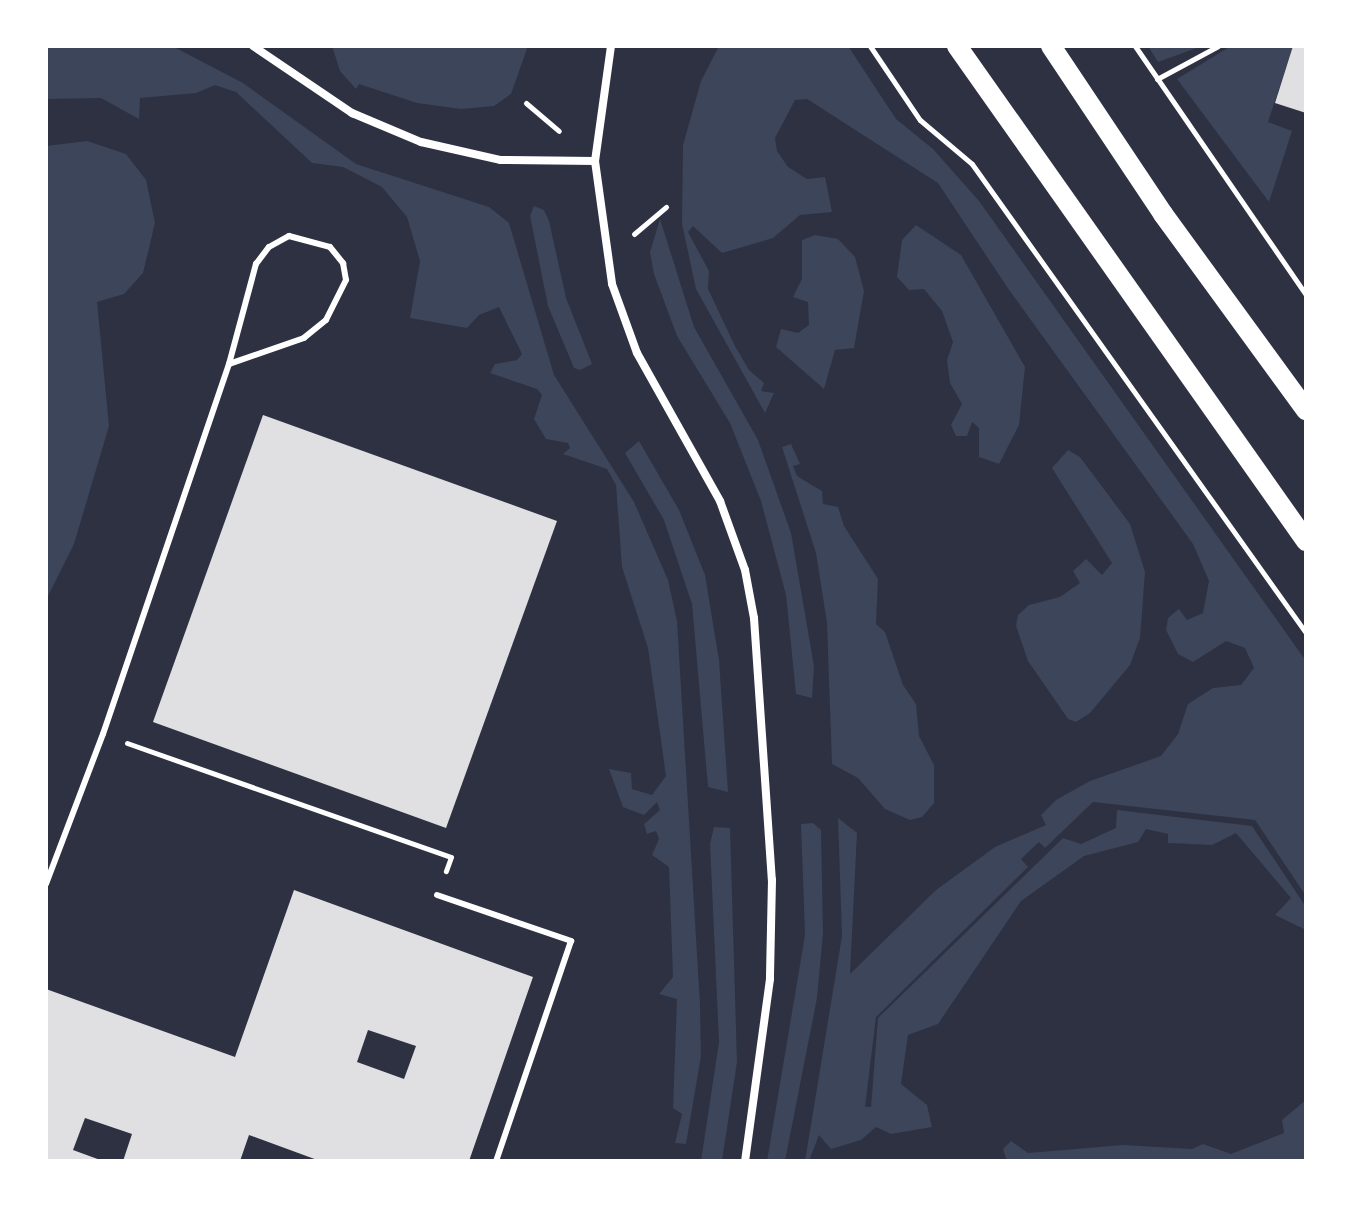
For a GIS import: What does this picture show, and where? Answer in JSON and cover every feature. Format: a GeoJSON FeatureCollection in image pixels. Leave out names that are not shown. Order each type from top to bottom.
{"type":"FeatureCollection","features":[{"type":"Feature","properties":{"kind":"main road"},"geometry":{"type":"LineString","coordinates":[[957,46],[1306,541]]}},
{"type":"Feature","properties":{"kind":"main road"},"geometry":{"type":"LineString","coordinates":[[1051,46],[1171,226],[1306,410]]}},
{"type":"Feature","properties":{"kind":"street"},"geometry":{"type":"LineString","coordinates":[[253,46],[352,113],[421,142],[501,160],[595,161]]}},
{"type":"Feature","properties":{"kind":"street"},"geometry":{"type":"LineString","coordinates":[[267,55],[272,46]]}},
{"type":"Feature","properties":{"kind":"street"},"geometry":{"type":"LineString","coordinates":[[611,46],[595,161],[600,226],[621,315],[651,381],[720,501],[745,570],[754,618],[772,880],[771,951],[759,1086],[745,1161]]}},
{"type":"Feature","properties":{"kind":"lane"},"geometry":{"type":"LineString","coordinates":[[46,884],[103,734],[229,364],[244,297],[269,247],[289,236],[330,247],[343,263],[346,280],[326,320],[304,338],[229,364]]}},
{"type":"Feature","properties":{"kind":"lane"},"geometry":{"type":"LineString","coordinates":[[437,895],[571,941],[496,1161]]}},
{"type":"Feature","properties":{"kind":"path"},"geometry":{"type":"LineString","coordinates":[[870,46],[920,120],[972,164],[1306,633]]}},
{"type":"Feature","properties":{"kind":"path"},"geometry":{"type":"LineString","coordinates":[[1135,46],[1306,295]]}},
{"type":"Feature","properties":{"kind":"path"},"geometry":{"type":"LineString","coordinates":[[1157,79],[1218,46]]}},
{"type":"Feature","properties":{"kind":"path"},"geometry":{"type":"LineString","coordinates":[[103,734],[451,857],[437,895]]}},
{"type":"Feature","properties":{"kind":"shaded area"},"geometry":{"type":"Polygon","coordinates":[[[46,46],[172,46],[243,83],[356,164],[489,207],[509,223],[554,375],[634,502],[668,580],[677,621],[701,1056],[686,1144],[675,1143],[682,1114],[673,1108],[677,999],[659,994],[673,977],[669,867],[652,855],[659,839],[656,831],[647,834],[644,824],[660,810],[657,802],[644,815],[623,807],[609,769],[631,773],[632,789],[652,795],[666,776],[648,648],[622,567],[616,485],[607,469],[563,454],[570,448],[568,443],[546,439],[534,419],[542,395],[537,389],[490,373],[495,364],[517,360],[522,354],[499,307],[479,315],[467,328],[410,318],[420,261],[407,217],[382,187],[343,167],[312,163],[236,92],[215,85],[196,93],[140,98],[139,119],[101,98],[46,99],[46,46]]]}},
{"type":"Feature","properties":{"kind":"shaded area"},"geometry":{"type":"Polygon","coordinates":[[[332,46],[528,46],[511,94],[494,106],[461,109],[417,103],[359,84],[356,89],[340,71],[332,46]]]}},
{"type":"Feature","properties":{"kind":"shaded area"},"geometry":{"type":"Polygon","coordinates":[[[719,46],[848,46],[896,119],[933,149],[979,201],[1306,661],[1306,896],[1255,820],[1093,802],[1045,848],[1039,842],[1021,859],[1028,867],[876,1017],[865,1107],[871,1107],[878,1018],[1063,838],[1081,844],[1116,828],[1117,810],[1252,826],[1306,907],[1306,930],[1275,915],[1291,898],[1236,833],[1212,845],[1168,843],[1168,834],[1146,829],[1138,842],[1084,856],[1021,901],[938,1024],[908,1035],[901,1084],[927,1105],[932,1127],[891,1134],[876,1127],[861,1140],[831,1149],[819,1135],[809,1161],[805,1161],[842,936],[838,818],[857,833],[850,974],[936,890],[995,847],[1046,825],[1041,815],[1056,800],[1090,781],[1161,756],[1178,734],[1188,704],[1213,688],[1241,685],[1254,668],[1245,648],[1226,641],[1193,662],[1178,654],[1166,630],[1168,618],[1179,609],[1187,620],[1203,613],[1209,581],[1193,544],[1007,287],[938,183],[807,99],[795,100],[775,138],[777,151],[788,167],[807,179],[825,177],[832,212],[800,215],[773,238],[722,253],[693,226],[688,232],[709,271],[708,289],[735,346],[749,370],[764,383],[761,391],[774,393],[765,413],[696,289],[682,224],[683,145],[701,81],[719,46]]]}},
{"type":"Feature","properties":{"kind":"shaded area"},"geometry":{"type":"Polygon","coordinates":[[[1148,46],[1202,46],[1158,62],[1148,46]]]}},
{"type":"Feature","properties":{"kind":"shaded area"},"geometry":{"type":"Polygon","coordinates":[[[1231,46],[1293,46],[1268,122],[1292,131],[1269,202],[1177,79],[1231,46]]]}},
{"type":"Feature","properties":{"kind":"shaded area"},"geometry":{"type":"Polygon","coordinates":[[[87,141],[126,154],[146,180],[155,223],[143,273],[124,294],[97,302],[109,426],[74,544],[46,600],[46,146],[87,141]]]}},
{"type":"Feature","properties":{"kind":"shaded area"},"geometry":{"type":"Polygon","coordinates":[[[534,206],[544,210],[549,221],[566,298],[592,364],[580,370],[574,368],[548,306],[530,216],[534,206]]]}},
{"type":"Feature","properties":{"kind":"shaded area"},"geometry":{"type":"Polygon","coordinates":[[[660,219],[694,327],[758,440],[791,533],[814,666],[812,698],[796,694],[786,595],[761,501],[730,423],[677,336],[654,274],[650,252],[660,219]]]}},
{"type":"Feature","properties":{"kind":"shaded area"},"geometry":{"type":"Polygon","coordinates":[[[916,225],[961,255],[1025,367],[1019,425],[999,464],[979,457],[979,428],[972,422],[967,436],[956,436],[951,425],[962,404],[950,383],[947,360],[953,342],[942,311],[924,289],[909,290],[897,277],[902,240],[916,225]]]}},
{"type":"Feature","properties":{"kind":"shaded area"},"geometry":{"type":"Polygon","coordinates":[[[815,235],[838,239],[855,257],[864,291],[854,348],[835,350],[824,389],[776,347],[781,329],[798,333],[809,325],[808,302],[793,297],[802,279],[802,240],[815,235]]]}},
{"type":"Feature","properties":{"kind":"shaded area"},"geometry":{"type":"Polygon","coordinates":[[[639,441],[679,510],[705,575],[719,660],[728,792],[708,787],[692,604],[664,520],[625,453],[639,441]]]}},
{"type":"Feature","properties":{"kind":"shaded area"},"geometry":{"type":"Polygon","coordinates":[[[791,444],[800,464],[793,466],[797,476],[822,491],[823,504],[838,507],[844,526],[878,579],[876,624],[885,632],[903,685],[916,704],[919,736],[934,765],[934,803],[922,817],[910,820],[885,809],[858,778],[832,764],[827,623],[816,553],[782,447],[791,444]]]}},
{"type":"Feature","properties":{"kind":"shaded area"},"geometry":{"type":"Polygon","coordinates":[[[1068,450],[1080,457],[1130,524],[1145,572],[1140,638],[1130,665],[1090,713],[1076,722],[1068,719],[1028,661],[1016,626],[1018,615],[1029,605],[1060,597],[1080,583],[1073,571],[1086,559],[1102,575],[1112,563],[1052,468],[1068,450]]]}},
{"type":"Feature","properties":{"kind":"shaded area"},"geometry":{"type":"Polygon","coordinates":[[[813,823],[821,830],[823,933],[817,998],[785,1161],[767,1161],[805,935],[801,824],[813,823]]]}},
{"type":"Feature","properties":{"kind":"shaded area"},"geometry":{"type":"Polygon","coordinates":[[[714,827],[730,828],[737,1062],[722,1161],[701,1161],[719,1042],[710,844],[714,827]]]}},
{"type":"Feature","properties":{"kind":"shaded area"},"geometry":{"type":"Polygon","coordinates":[[[1306,1100],[1306,1161],[1007,1161],[1003,1149],[1011,1141],[1028,1153],[1123,1145],[1192,1149],[1203,1144],[1231,1154],[1284,1133],[1282,1120],[1306,1100]]]}},
{"type":"Feature","properties":{"kind":"building"},"geometry":{"type":"Polygon","coordinates":[[[1293,46],[1306,46],[1306,113],[1275,103],[1293,46]]]}},
{"type":"Feature","properties":{"kind":"building"},"geometry":{"type":"Polygon","coordinates":[[[263,415],[557,521],[446,828],[153,722],[263,415]]]}},
{"type":"Feature","properties":{"kind":"building"},"geometry":{"type":"Polygon","coordinates":[[[294,890],[533,977],[469,1161],[320,1161],[249,1135],[240,1161],[123,1161],[132,1134],[85,1118],[73,1150],[103,1161],[46,1161],[46,989],[235,1057],[294,890]],[[368,1030],[357,1062],[404,1079],[416,1046],[368,1030]]]}}]}
